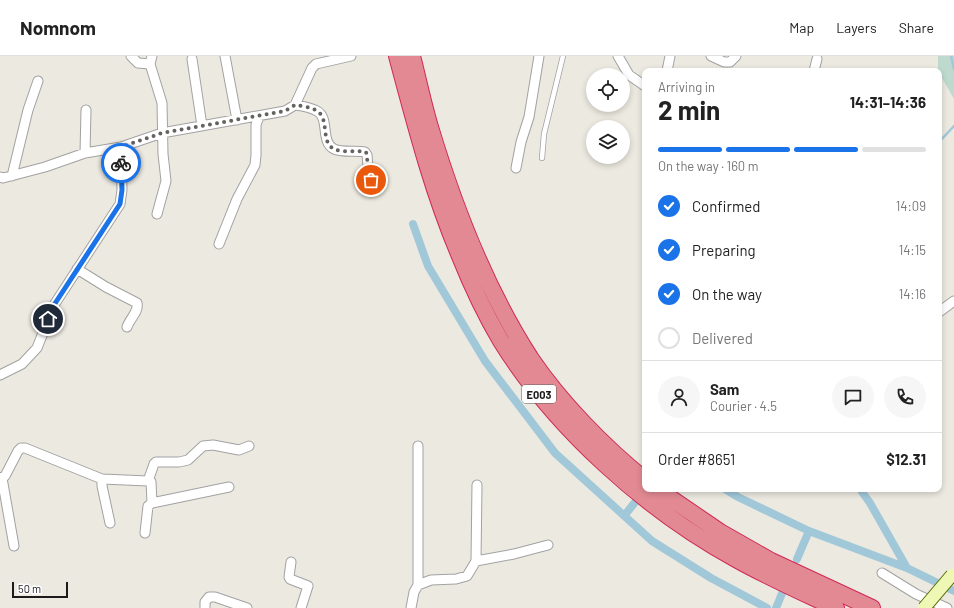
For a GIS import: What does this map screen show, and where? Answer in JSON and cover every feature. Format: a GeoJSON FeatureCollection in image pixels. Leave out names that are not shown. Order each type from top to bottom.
{"type":"FeatureCollection","features":[{"type":"Feature","properties":{"kind":"highway","name":"E003"},"geometry":{"type":"LineString","coordinates":[[396,56],[433,183],[459,254],[481,303],[502,341],[529,382],[574,434],[643,497],[691,531],[734,558],[836,608]]}},
{"type":"Feature","properties":{"kind":"highway","name":"E003"},"geometry":{"type":"LineString","coordinates":[[412,56],[429,126],[447,178],[473,248],[502,310],[532,360],[566,403],[609,449],[642,477]]}},
{"type":"Feature","properties":{"kind":"highway"},"geometry":{"type":"LineString","coordinates":[[661,492],[720,532],[771,561],[866,605],[878,608]]}},
{"type":"Feature","properties":{"kind":"street"},"geometry":{"type":"LineString","coordinates":[[131,56],[138,63],[151,60],[162,104],[162,133],[166,181],[157,214]]}},
{"type":"Feature","properties":{"kind":"street"},"geometry":{"type":"LineString","coordinates":[[225,56],[237,120]]}},
{"type":"Feature","properties":{"kind":"street"},"geometry":{"type":"LineString","coordinates":[[0,177],[3,178],[12,176],[45,167],[85,153],[121,147],[162,133],[285,111],[295,105],[312,68],[316,64],[351,56]]}},
{"type":"Feature","properties":{"kind":"street"},"geometry":{"type":"LineString","coordinates":[[516,168],[521,142],[529,117],[539,56]]}},
{"type":"Feature","properties":{"kind":"street"},"geometry":{"type":"LineString","coordinates":[[618,56],[629,75],[642,84]]}},
{"type":"Feature","properties":{"kind":"street"},"geometry":{"type":"LineString","coordinates":[[668,68],[670,56]]}},
{"type":"Feature","properties":{"kind":"street"},"geometry":{"type":"LineString","coordinates":[[711,56],[724,62],[730,62],[736,56]]}},
{"type":"Feature","properties":{"kind":"street"},"geometry":{"type":"LineString","coordinates":[[192,59],[202,126]]}},
{"type":"Feature","properties":{"kind":"street"},"geometry":{"type":"LineString","coordinates":[[815,68],[817,59]]}},
{"type":"Feature","properties":{"kind":"street"},"geometry":{"type":"LineString","coordinates":[[12,176],[28,110],[38,81]]}},
{"type":"Feature","properties":{"kind":"street"},"geometry":{"type":"LineString","coordinates":[[295,105],[318,111],[321,116],[327,141],[331,147],[336,150],[366,152],[369,179],[382,181]]}},
{"type":"Feature","properties":{"kind":"street"},"geometry":{"type":"LineString","coordinates":[[85,153],[86,110]]}},
{"type":"Feature","properties":{"kind":"street"},"geometry":{"type":"LineString","coordinates":[[219,244],[235,204],[254,164],[256,155],[256,125],[258,116]]}},
{"type":"Feature","properties":{"kind":"street"},"geometry":{"type":"LineString","coordinates":[[0,375],[22,364],[37,348],[54,305],[120,204],[122,190],[121,147]]}},
{"type":"Feature","properties":{"kind":"street"},"geometry":{"type":"LineString","coordinates":[[77,268],[106,287],[137,303],[138,307],[136,312],[127,327]]}},
{"type":"Feature","properties":{"kind":"street"},"geometry":{"type":"LineString","coordinates":[[942,310],[954,301]]}},
{"type":"Feature","properties":{"kind":"street"},"geometry":{"type":"LineString","coordinates":[[152,503],[150,482],[148,481],[156,462],[179,462],[188,460],[203,446],[213,445],[239,450],[249,446]]}},
{"type":"Feature","properties":{"kind":"street"},"geometry":{"type":"LineString","coordinates":[[411,608],[414,592],[418,585],[418,446]]}},
{"type":"Feature","properties":{"kind":"street"},"geometry":{"type":"LineString","coordinates":[[14,546],[1,478],[5,476],[21,448],[25,448],[102,479],[148,481]]}},
{"type":"Feature","properties":{"kind":"street"},"geometry":{"type":"LineString","coordinates":[[102,479],[102,486],[110,523]]}},
{"type":"Feature","properties":{"kind":"street"},"geometry":{"type":"LineString","coordinates":[[418,585],[431,580],[456,579],[467,576],[476,562],[477,484]]}},
{"type":"Feature","properties":{"kind":"street"},"geometry":{"type":"LineString","coordinates":[[145,533],[148,506],[152,503],[229,487]]}},
{"type":"Feature","properties":{"kind":"street"},"geometry":{"type":"LineString","coordinates":[[476,562],[548,545]]}},
{"type":"Feature","properties":{"kind":"street"},"geometry":{"type":"LineString","coordinates":[[291,562],[290,579],[308,586],[301,608]]}},
{"type":"Feature","properties":{"kind":"street"},"geometry":{"type":"LineString","coordinates":[[882,573],[916,594],[947,608]]}},
{"type":"Feature","properties":{"kind":"street"},"geometry":{"type":"LineString","coordinates":[[924,608],[952,575]]}},
{"type":"Feature","properties":{"kind":"street"},"geometry":{"type":"LineString","coordinates":[[205,608],[205,602],[209,597],[215,597],[247,608]]}},
{"type":"Feature","properties":{"kind":"lane"},"geometry":{"type":"LineString","coordinates":[[542,158],[544,134],[563,56]]}},
{"type":"Feature","properties":{"kind":"green space"},"geometry":{"type":"Polygon","coordinates":[[[938,56],[954,56],[954,99],[942,78],[942,68],[938,68],[938,56]]]}},
{"type":"Feature","properties":{"kind":"waterway"},"geometry":{"type":"LineString","coordinates":[[951,56],[954,69]]}},
{"type":"Feature","properties":{"kind":"waterway"},"geometry":{"type":"LineString","coordinates":[[942,139],[954,126]]}},
{"type":"Feature","properties":{"kind":"waterway"},"geometry":{"type":"LineString","coordinates":[[413,224],[428,266],[485,361],[555,453],[652,541],[711,578],[767,608]]}},
{"type":"Feature","properties":{"kind":"waterway"},"geometry":{"type":"LineString","coordinates":[[730,492],[809,531],[907,568]]}},
{"type":"Feature","properties":{"kind":"waterway"},"geometry":{"type":"LineString","coordinates":[[862,492],[907,568],[954,591]]}},
{"type":"Feature","properties":{"kind":"waterway"},"geometry":{"type":"LineString","coordinates":[[624,516],[636,501]]}},
{"type":"Feature","properties":{"kind":"waterway"},"geometry":{"type":"LineString","coordinates":[[797,559],[809,531]]}},
{"type":"Feature","properties":{"kind":"waterway"},"geometry":{"type":"LineString","coordinates":[[776,608],[783,591]]}},
{"type":"Feature","properties":{"kind":"way so far"},"geometry":{"type":"LineString","coordinates":[[121,163],[121,147],[162,133],[285,111],[295,105],[318,111],[324,124],[327,141],[331,147],[336,150],[366,152],[368,176],[371,180]]}},
{"type":"Feature","properties":{"kind":"route"},"geometry":{"type":"LineString","coordinates":[[48,319],[54,305],[77,268],[120,204],[122,190],[121,163]]}}]}
